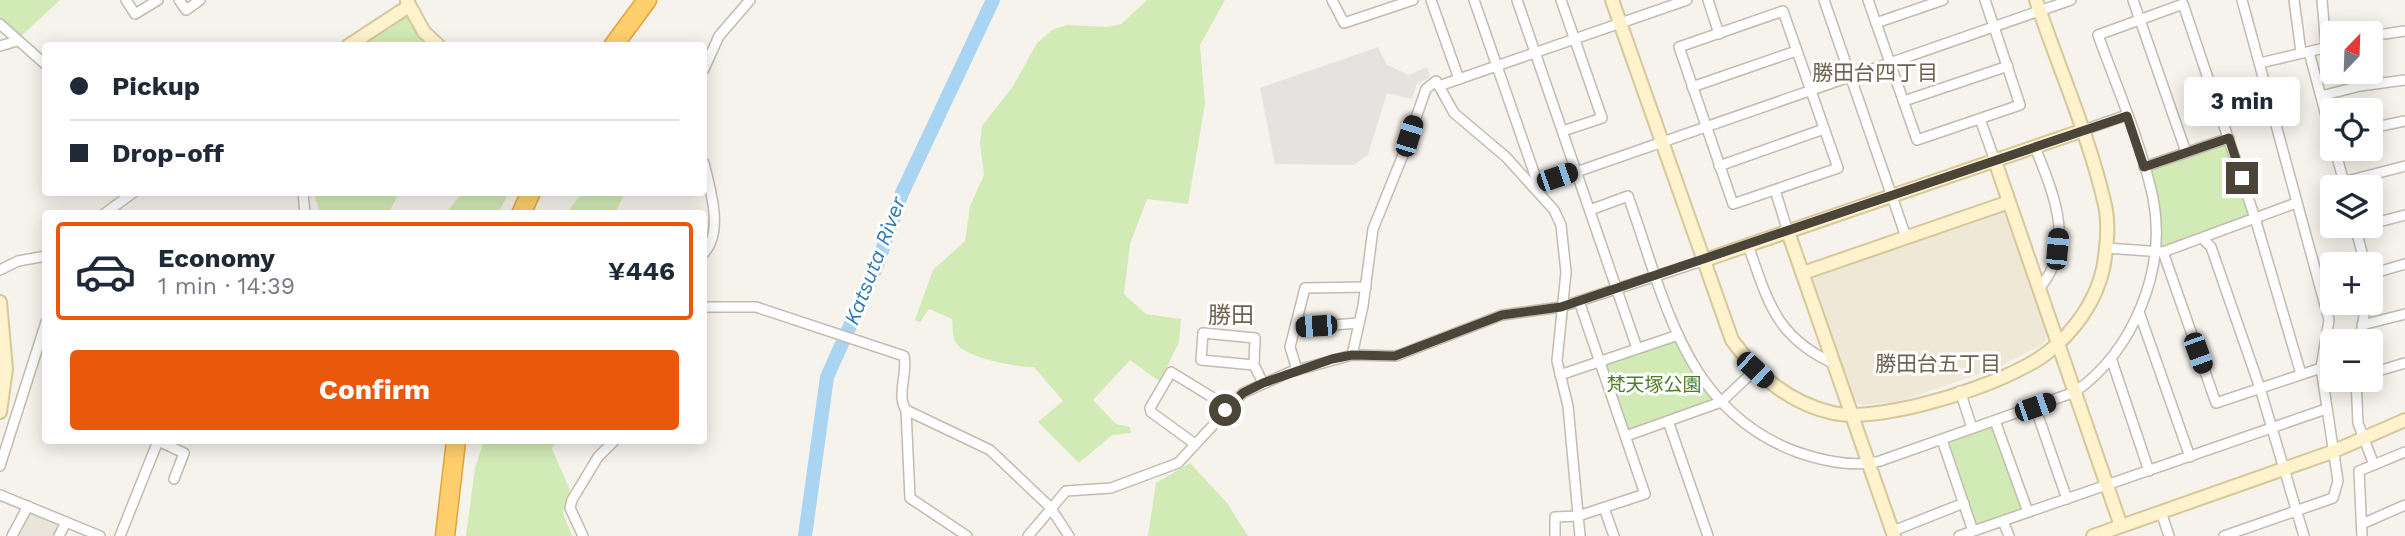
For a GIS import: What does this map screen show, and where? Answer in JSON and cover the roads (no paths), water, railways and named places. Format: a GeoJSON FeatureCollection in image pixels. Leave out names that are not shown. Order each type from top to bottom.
{"type":"FeatureCollection","features":[{"type":"Feature","properties":{"kind":"highway"},"geometry":{"type":"LineString","coordinates":[[616,42],[647,0]]}},
{"type":"Feature","properties":{"kind":"highway"},"geometry":{"type":"LineString","coordinates":[[629,42],[660,0]]}},
{"type":"Feature","properties":{"kind":"highway"},"geometry":{"type":"LineString","coordinates":[[445,536],[456,444]]}},
{"type":"Feature","properties":{"kind":"highway"},"geometry":{"type":"LineString","coordinates":[[455,536],[466,444]]}},
{"type":"Feature","properties":{"kind":"street"},"geometry":{"type":"LineString","coordinates":[[126,0],[135,14],[158,0]]}},
{"type":"Feature","properties":{"kind":"street"},"geometry":{"type":"LineString","coordinates":[[179,0],[186,10],[200,0]]}},
{"type":"Feature","properties":{"kind":"street"},"geometry":{"type":"LineString","coordinates":[[707,62],[719,36],[750,0]]}},
{"type":"Feature","properties":{"kind":"street"},"geometry":{"type":"LineString","coordinates":[[1332,0],[1344,23],[1413,0]]}},
{"type":"Feature","properties":{"kind":"street"},"geometry":{"type":"LineString","coordinates":[[1431,0],[1459,79]]}},
{"type":"Feature","properties":{"kind":"street"},"geometry":{"type":"LineString","coordinates":[[1474,0],[1535,185]]}},
{"type":"Feature","properties":{"kind":"street"},"geometry":{"type":"LineString","coordinates":[[1517,0],[1637,348]]}},
{"type":"Feature","properties":{"kind":"street"},"geometry":{"type":"LineString","coordinates":[[1561,0],[1602,118],[1563,131]]}},
{"type":"Feature","properties":{"kind":"street"},"geometry":{"type":"LineString","coordinates":[[1612,0],[1727,330],[1755,370],[1780,391],[1799,401],[1852,416],[1899,411],[2015,372],[2058,344],[2091,300],[2102,273],[2106,248],[2105,202],[2037,5]]}},
{"type":"Feature","properties":{"kind":"street"},"geometry":{"type":"LineString","coordinates":[[1439,86],[1687,0]]}},
{"type":"Feature","properties":{"kind":"street"},"geometry":{"type":"LineString","coordinates":[[1707,0],[1719,34]]}},
{"type":"Feature","properties":{"kind":"street"},"geometry":{"type":"LineString","coordinates":[[1824,0],[1906,237]]}},
{"type":"Feature","properties":{"kind":"street"},"geometry":{"type":"LineString","coordinates":[[1868,0],[1917,141],[2020,105],[1985,0]]}},
{"type":"Feature","properties":{"kind":"street"},"geometry":{"type":"LineString","coordinates":[[1877,23],[1944,0]]}},
{"type":"Feature","properties":{"kind":"street"},"geometry":{"type":"LineString","coordinates":[[2133,0],[2186,152]]}},
{"type":"Feature","properties":{"kind":"street"},"geometry":{"type":"LineString","coordinates":[[2242,0],[2329,320],[2327,329]]}},
{"type":"Feature","properties":{"kind":"street"},"geometry":{"type":"LineString","coordinates":[[2294,0],[2305,52],[2320,96],[2360,86],[2405,80]]}},
{"type":"Feature","properties":{"kind":"street"},"geometry":{"type":"LineString","coordinates":[[2322,0],[2325,21]]}},
{"type":"Feature","properties":{"kind":"street"},"geometry":{"type":"LineString","coordinates":[[1535,185],[1994,26],[2037,5],[2065,1]]}},
{"type":"Feature","properties":{"kind":"street"},"geometry":{"type":"LineString","coordinates":[[354,42],[410,2],[424,32],[435,42]]}},
{"type":"Feature","properties":{"kind":"street"},"geometry":{"type":"LineString","coordinates":[[2301,374],[2255,218],[2183,4],[2098,35],[2144,167],[2155,219],[2158,252],[2216,403],[2320,368]]}},
{"type":"Feature","properties":{"kind":"street"},"geometry":{"type":"LineString","coordinates":[[1783,11],[1838,168],[1733,204],[1679,47],[1719,34],[1783,11]]}},
{"type":"Feature","properties":{"kind":"street"},"geometry":{"type":"LineString","coordinates":[[0,24],[42,62]]}},
{"type":"Feature","properties":{"kind":"street"},"geometry":{"type":"LineString","coordinates":[[2384,34],[2405,32]]}},
{"type":"Feature","properties":{"kind":"street"},"geometry":{"type":"LineString","coordinates":[[0,46],[17,41]]}},
{"type":"Feature","properties":{"kind":"street"},"geometry":{"type":"LineString","coordinates":[[2260,63],[2320,48]]}},
{"type":"Feature","properties":{"kind":"street"},"geometry":{"type":"LineString","coordinates":[[1692,87],[1796,51]]}},
{"type":"Feature","properties":{"kind":"street"},"geometry":{"type":"LineString","coordinates":[[1904,101],[2008,66]]}},
{"type":"Feature","properties":{"kind":"street"},"geometry":{"type":"LineString","coordinates":[[1352,355],[1378,215],[1426,89],[1436,81],[1460,121],[1506,157],[1535,185],[1554,210],[1560,225],[1566,272],[1557,360],[1568,407],[1580,536]]}},
{"type":"Feature","properties":{"kind":"street"},"geometry":{"type":"LineString","coordinates":[[1028,536],[1066,491],[1111,488],[1178,463],[1243,393],[1297,370],[1352,355],[1395,356],[1502,315],[1561,307],[2127,116]]}},
{"type":"Feature","properties":{"kind":"street"},"geometry":{"type":"LineString","coordinates":[[1980,119],[2123,531]]}},
{"type":"Feature","properties":{"kind":"street"},"geometry":{"type":"LineString","coordinates":[[2383,126],[2405,121]]}},
{"type":"Feature","properties":{"kind":"street"},"geometry":{"type":"LineString","coordinates":[[1719,166],[1824,129]]}},
{"type":"Feature","properties":{"kind":"street"},"geometry":{"type":"LineString","coordinates":[[2144,167],[2229,138]]}},
{"type":"Feature","properties":{"kind":"street"},"geometry":{"type":"LineString","coordinates":[[2035,147],[2059,210],[2055,258],[2048,279],[2039,289]]}},
{"type":"Feature","properties":{"kind":"street"},"geometry":{"type":"LineString","coordinates":[[2376,175],[2405,166]]}},
{"type":"Feature","properties":{"kind":"street"},"geometry":{"type":"LineString","coordinates":[[707,178],[714,228],[707,248]]}},
{"type":"Feature","properties":{"kind":"street"},"geometry":{"type":"LineString","coordinates":[[1775,190],[1894,533],[1964,503]]}},
{"type":"Feature","properties":{"kind":"street"},"geometry":{"type":"LineString","coordinates":[[109,210],[129,196]]}},
{"type":"Feature","properties":{"kind":"street"},"geometry":{"type":"LineString","coordinates":[[1590,210],[1629,196],[1678,335],[1700,378],[1721,402],[1752,430],[1780,445],[1821,459],[1869,464],[2075,392],[2111,358],[2139,312],[2158,252]]}},
{"type":"Feature","properties":{"kind":"street"},"geometry":{"type":"LineString","coordinates":[[1803,273],[2009,202]]}},
{"type":"Feature","properties":{"kind":"street"},"geometry":{"type":"LineString","coordinates":[[2106,248],[2158,252],[2203,239],[2297,203]]}},
{"type":"Feature","properties":{"kind":"street"},"geometry":{"type":"LineString","coordinates":[[2383,221],[2405,215]]}},
{"type":"Feature","properties":{"kind":"street"},"geometry":{"type":"LineString","coordinates":[[2203,239],[2211,247],[2260,388],[2304,536]]}},
{"type":"Feature","properties":{"kind":"street"},"geometry":{"type":"LineString","coordinates":[[1748,245],[1768,302],[1783,328],[1805,348],[1835,363]]}},
{"type":"Feature","properties":{"kind":"street"},"geometry":{"type":"LineString","coordinates":[[0,270],[18,261],[42,257]]}},
{"type":"Feature","properties":{"kind":"street"},"geometry":{"type":"LineString","coordinates":[[2383,270],[2405,264]]}},
{"type":"Feature","properties":{"kind":"street"},"geometry":{"type":"LineString","coordinates":[[1297,370],[1290,347],[1305,288],[1366,287]]}},
{"type":"Feature","properties":{"kind":"street"},"geometry":{"type":"LineString","coordinates":[[1555,536],[1555,517],[1578,516],[1645,494],[1579,301]]}},
{"type":"Feature","properties":{"kind":"street"},"geometry":{"type":"LineString","coordinates":[[0,302],[3,368],[0,412]]}},
{"type":"Feature","properties":{"kind":"street"},"geometry":{"type":"LineString","coordinates":[[707,307],[745,304],[904,356],[907,370],[902,396],[906,410],[910,498],[967,536]]}},
{"type":"Feature","properties":{"kind":"street"},"geometry":{"type":"LineString","coordinates":[[2139,312],[2190,457]]}},
{"type":"Feature","properties":{"kind":"street"},"geometry":{"type":"LineString","coordinates":[[2362,325],[2405,314]]}},
{"type":"Feature","properties":{"kind":"street"},"geometry":{"type":"LineString","coordinates":[[2362,329],[2364,315]]}},
{"type":"Feature","properties":{"kind":"street"},"geometry":{"type":"LineString","coordinates":[[1295,328],[1359,323]]}},
{"type":"Feature","properties":{"kind":"street"},"geometry":{"type":"LineString","coordinates":[[1254,365],[1201,360],[1203,333],[1255,338],[1254,365],[1263,383]]}},
{"type":"Feature","properties":{"kind":"street"},"geometry":{"type":"LineString","coordinates":[[0,466],[42,334]]}},
{"type":"Feature","properties":{"kind":"street"},"geometry":{"type":"LineString","coordinates":[[1560,375],[1678,335]]}},
{"type":"Feature","properties":{"kind":"street"},"geometry":{"type":"LineString","coordinates":[[2111,358],[2149,471]]}},
{"type":"Feature","properties":{"kind":"street"},"geometry":{"type":"LineString","coordinates":[[2383,369],[2405,363]]}},
{"type":"Feature","properties":{"kind":"street"},"geometry":{"type":"LineString","coordinates":[[1626,436],[1721,402],[1755,370]]}},
{"type":"Feature","properties":{"kind":"street"},"geometry":{"type":"LineString","coordinates":[[1195,444],[1151,412],[1150,408],[1171,372],[1228,407]]}},
{"type":"Feature","properties":{"kind":"street"},"geometry":{"type":"LineString","coordinates":[[1960,391],[1972,428]]}},
{"type":"Feature","properties":{"kind":"street"},"geometry":{"type":"LineString","coordinates":[[2224,536],[2337,494],[2338,481],[2323,392]]}},
{"type":"Feature","properties":{"kind":"street"},"geometry":{"type":"LineString","coordinates":[[2357,392],[2358,423],[2374,465]]}},
{"type":"Feature","properties":{"kind":"street"},"geometry":{"type":"LineString","coordinates":[[2035,407],[2067,499]]}},
{"type":"Feature","properties":{"kind":"street"},"geometry":{"type":"LineString","coordinates":[[906,410],[990,450],[1050,507],[1069,536]]}},
{"type":"Feature","properties":{"kind":"street"},"geometry":{"type":"LineString","coordinates":[[1959,536],[2326,410]]}},
{"type":"Feature","properties":{"kind":"street"},"geometry":{"type":"LineString","coordinates":[[2093,536],[2123,531],[2161,512],[2332,452],[2405,420]]}},
{"type":"Feature","properties":{"kind":"street"},"geometry":{"type":"LineString","coordinates":[[1668,421],[1708,536]]}},
{"type":"Feature","properties":{"kind":"street"},"geometry":{"type":"LineString","coordinates":[[1995,421],[2028,512]]}},
{"type":"Feature","properties":{"kind":"street"},"geometry":{"type":"LineString","coordinates":[[1942,440],[1973,531]]}},
{"type":"Feature","properties":{"kind":"street"},"geometry":{"type":"LineString","coordinates":[[120,536],[157,444]]}},
{"type":"Feature","properties":{"kind":"street"},"geometry":{"type":"LineString","coordinates":[[164,444],[184,453],[174,479]]}},
{"type":"Feature","properties":{"kind":"street"},"geometry":{"type":"LineString","coordinates":[[583,536],[570,508],[572,500],[598,457],[611,444]]}},
{"type":"Feature","properties":{"kind":"street"},"geometry":{"type":"LineString","coordinates":[[2362,536],[2359,471],[2405,452]]}},
{"type":"Feature","properties":{"kind":"street"},"geometry":{"type":"LineString","coordinates":[[0,495],[100,536]]}},
{"type":"Feature","properties":{"kind":"street"},"geometry":{"type":"LineString","coordinates":[[2362,524],[2405,505]]}},
{"type":"Feature","properties":{"kind":"street"},"geometry":{"type":"LineString","coordinates":[[12,536],[28,506]]}},
{"type":"Feature","properties":{"kind":"street"},"geometry":{"type":"LineString","coordinates":[[1604,508],[1614,536]]}},
{"type":"Feature","properties":{"kind":"street"},"geometry":{"type":"LineString","coordinates":[[2161,512],[2169,536]]}},
{"type":"Feature","properties":{"kind":"street"},"geometry":{"type":"LineString","coordinates":[[2003,521],[2009,536]]}},
{"type":"Feature","properties":{"kind":"street"},"geometry":{"type":"LineString","coordinates":[[59,536],[66,522]]}},
{"type":"Feature","properties":{"kind":"waterway","name":"Katsuta River"},"geometry":{"type":"LineString","coordinates":[[805,536],[827,377],[876,268],[902,193],[993,0]]}},
{"type":"Feature","properties":{"kind":"district","name":"勝田台四丁目"},"geometry":{"type":"Point","coordinates":[1875,73]}},
{"type":"Feature","properties":{"kind":"district","name":"勝田"},"geometry":{"type":"Point","coordinates":[1231,315]}},
{"type":"Feature","properties":{"kind":"district","name":"勝田台五丁目"},"geometry":{"type":"Point","coordinates":[1938,364]}},
{"type":"Feature","properties":{"kind":"park label","name":"梵天塚公園"},"geometry":{"type":"Point","coordinates":[1654,384]}}]}
